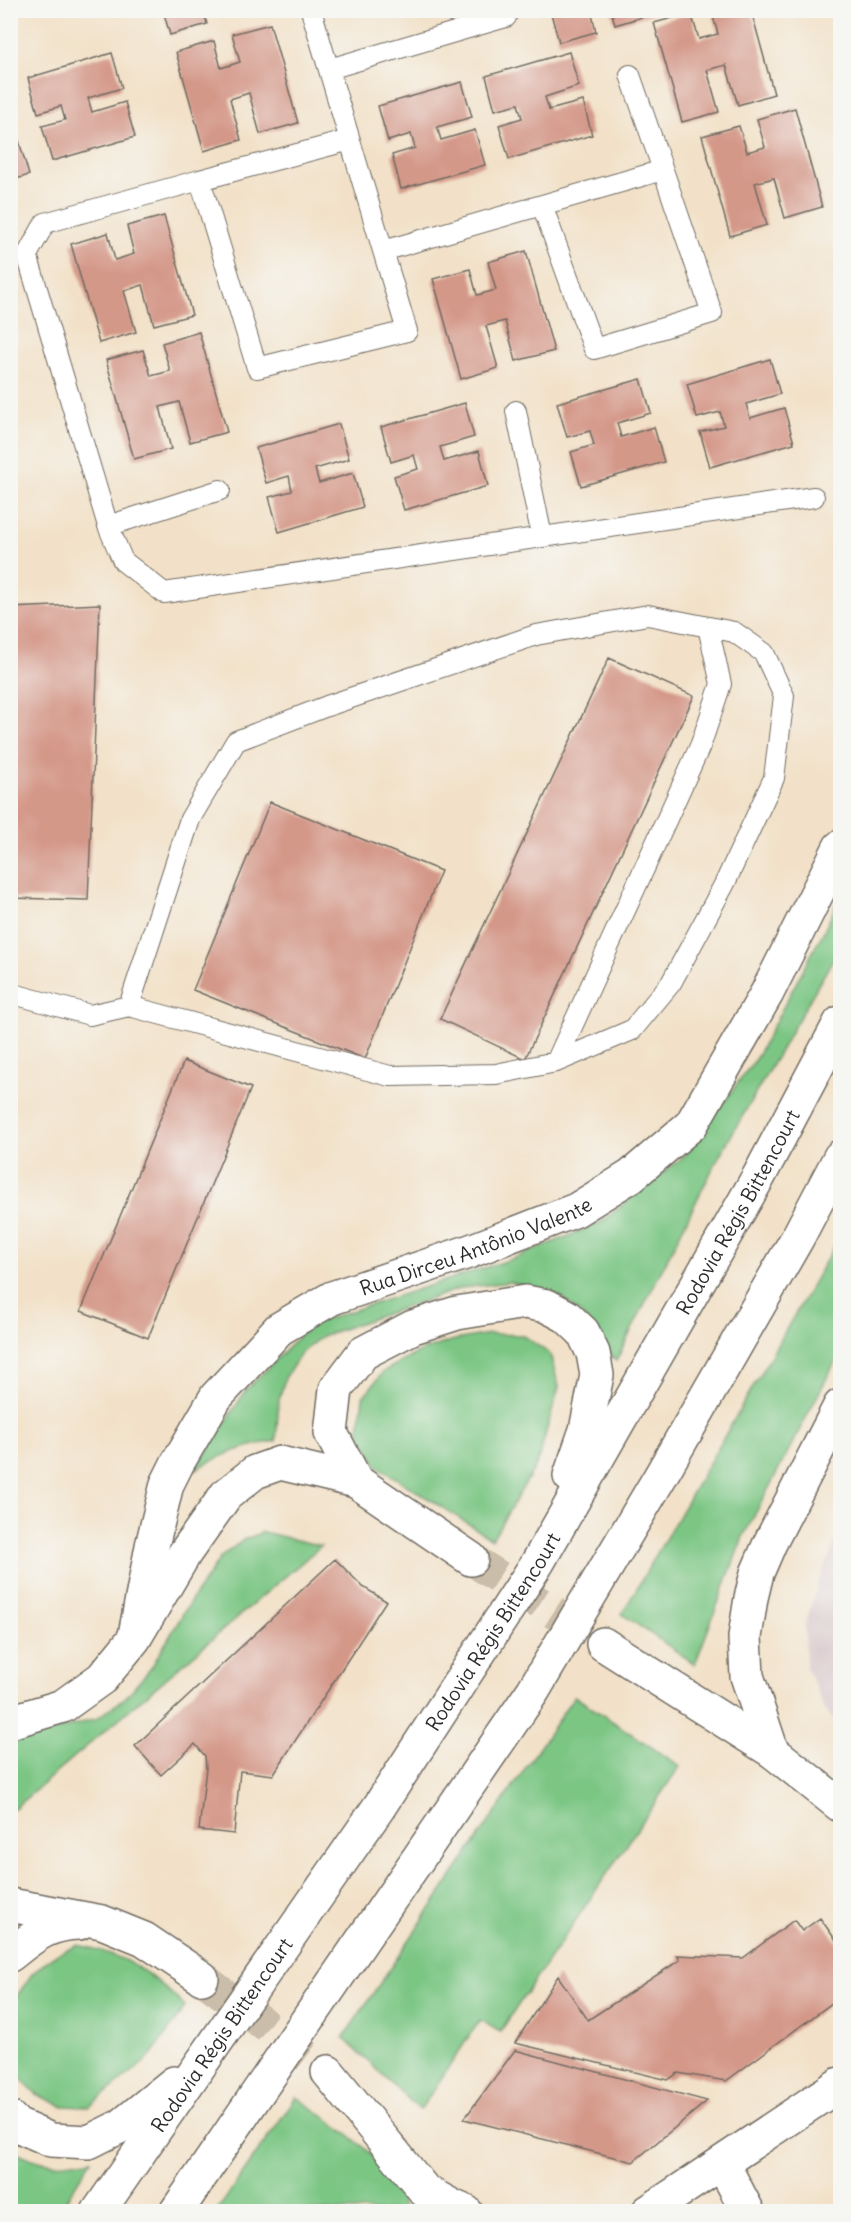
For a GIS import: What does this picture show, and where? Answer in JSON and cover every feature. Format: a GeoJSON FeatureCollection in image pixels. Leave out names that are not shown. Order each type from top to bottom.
{"type":"FeatureCollection","features":[{"type":"Feature","properties":{"kind":"main road","name":"Rua Dirceu Antônio Valente"},"geometry":{"type":"LineString","coordinates":[[134,1639],[167,1484],[216,1397],[279,1329],[332,1298],[468,1252],[576,1210],[631,1176],[691,1125],[767,993],[840,848]]}},
{"type":"Feature","properties":{"kind":"main road","name":"Rodovia Régis Bittencourt"},"geometry":{"type":"LineString","coordinates":[[98,2211],[379,1807],[538,1562],[759,1176],[840,1023]]}},
{"type":"Feature","properties":{"kind":"main road"},"geometry":{"type":"LineString","coordinates":[[176,2211],[533,1691],[660,1477],[798,1236],[840,1157]]}},
{"type":"Feature","properties":{"kind":"main road"},"geometry":{"type":"LineString","coordinates":[[356,1481],[331,1433],[336,1389],[363,1353],[413,1327],[457,1312],[525,1302],[548,1305],[566,1316],[583,1332],[593,1353],[597,1375],[585,1430],[555,1521],[538,1562]]}},
{"type":"Feature","properties":{"kind":"main road"},"geometry":{"type":"LineString","coordinates":[[772,1751],[747,1676],[745,1638],[751,1598],[757,1573],[770,1543],[840,1406]]}},
{"type":"Feature","properties":{"kind":"main road"},"geometry":{"type":"LineString","coordinates":[[10,1722],[63,1706],[102,1678],[134,1639],[185,1553],[226,1496],[255,1472],[280,1463],[356,1481],[471,1559]]}},
{"type":"Feature","properties":{"kind":"main road"},"geometry":{"type":"LineString","coordinates":[[603,1644],[772,1751],[840,1805]]}},
{"type":"Feature","properties":{"kind":"main road"},"geometry":{"type":"LineString","coordinates":[[10,1905],[102,1922],[144,1939],[202,1978]]}},
{"type":"Feature","properties":{"kind":"main road"},"geometry":{"type":"LineString","coordinates":[[10,1955],[39,1932],[64,1924],[102,1922]]}},
{"type":"Feature","properties":{"kind":"main road"},"geometry":{"type":"LineString","coordinates":[[10,2118],[17,2125],[51,2140],[89,2142],[121,2126],[180,2078],[213,2047]]}},
{"type":"Feature","properties":{"kind":"main road"},"geometry":{"type":"LineString","coordinates":[[328,2072],[427,2201],[466,2211]]}},
{"type":"Feature","properties":{"kind":"main road"},"geometry":{"type":"LineString","coordinates":[[648,2211],[840,2084]]}},
{"type":"Feature","properties":{"kind":"main road"},"geometry":{"type":"LineString","coordinates":[[728,2174],[748,2211]]}},
{"type":"Feature","properties":{"kind":"lane"},"geometry":{"type":"LineString","coordinates":[[200,180],[257,368],[407,331],[311,10]]}},
{"type":"Feature","properties":{"kind":"lane"},"geometry":{"type":"LineString","coordinates":[[329,69],[506,17],[505,10]]}},
{"type":"Feature","properties":{"kind":"lane"},"geometry":{"type":"LineString","coordinates":[[542,205],[594,349],[712,313],[630,75]]}},
{"type":"Feature","properties":{"kind":"lane"},"geometry":{"type":"LineString","coordinates":[[350,140],[45,223],[27,255],[108,526],[123,561],[164,593],[814,497]]}},
{"type":"Feature","properties":{"kind":"lane"},"geometry":{"type":"LineString","coordinates":[[383,251],[663,170]]}},
{"type":"Feature","properties":{"kind":"lane"},"geometry":{"type":"LineString","coordinates":[[516,411],[542,537]]}},
{"type":"Feature","properties":{"kind":"lane"},"geometry":{"type":"LineString","coordinates":[[108,526],[220,489]]}},
{"type":"Feature","properties":{"kind":"lane"},"geometry":{"type":"LineString","coordinates":[[10,993],[90,1015],[129,1006],[390,1076],[496,1074],[556,1062],[632,1030],[671,983],[725,884],[774,778],[784,696],[764,653],[734,632],[648,615],[536,635],[327,706],[236,741],[190,819],[129,1006]]}},
{"type":"Feature","properties":{"kind":"lane"},"geometry":{"type":"LineString","coordinates":[[556,1062],[702,744],[722,684],[708,627]]}},
{"type":"Feature","properties":{"kind":"shaded area"},"geometry":{"type":"Polygon","coordinates":[[[840,1533],[840,1727],[825,1710],[806,1667],[805,1624],[820,1577],[840,1533]]]}},
{"type":"Feature","properties":{"kind":"green space"},"geometry":{"type":"Polygon","coordinates":[[[840,896],[840,947],[716,1162],[616,1361],[585,1318],[561,1297],[510,1282],[462,1288],[322,1336],[302,1352],[285,1378],[279,1400],[276,1441],[234,1451],[195,1470],[246,1390],[311,1324],[515,1258],[600,1223],[684,1156],[756,1058],[827,925],[840,896]]]}},
{"type":"Feature","properties":{"kind":"green space"},"geometry":{"type":"Polygon","coordinates":[[[840,1236],[840,1353],[743,1537],[695,1664],[622,1614],[840,1236]]]}},
{"type":"Feature","properties":{"kind":"green space"},"geometry":{"type":"Polygon","coordinates":[[[489,1334],[522,1335],[550,1354],[559,1387],[537,1464],[492,1539],[378,1467],[359,1431],[363,1397],[384,1371],[421,1351],[454,1340],[489,1334]]]}},
{"type":"Feature","properties":{"kind":"green space"},"geometry":{"type":"Polygon","coordinates":[[[263,1532],[321,1546],[11,1811],[11,1743],[96,1719],[126,1697],[151,1668],[190,1602],[221,1557],[243,1540],[263,1532]]]}},
{"type":"Feature","properties":{"kind":"green space"},"geometry":{"type":"Polygon","coordinates":[[[574,1696],[680,1766],[500,2032],[480,2020],[420,2110],[343,2038],[574,1696]]]}},
{"type":"Feature","properties":{"kind":"green space"},"geometry":{"type":"Polygon","coordinates":[[[78,1945],[110,1954],[137,1967],[185,2007],[149,2058],[89,2107],[62,2106],[38,2095],[18,2076],[11,2058],[11,2015],[16,1997],[32,1974],[53,1956],[78,1945]]]}},
{"type":"Feature","properties":{"kind":"green space"},"geometry":{"type":"Polygon","coordinates":[[[296,2097],[361,2145],[388,2175],[404,2211],[217,2211],[296,2097]]]}},
{"type":"Feature","properties":{"kind":"green space"},"geometry":{"type":"Polygon","coordinates":[[[10,2148],[41,2162],[69,2163],[92,2159],[59,2211],[11,2211],[10,2148]]]}},
{"type":"Feature","properties":{"kind":"building"},"geometry":{"type":"Polygon","coordinates":[[[163,10],[203,10],[207,24],[170,35],[163,10]]]}},
{"type":"Feature","properties":{"kind":"building"},"geometry":{"type":"Polygon","coordinates":[[[550,10],[591,10],[596,32],[559,42],[550,10]]]}},
{"type":"Feature","properties":{"kind":"building"},"geometry":{"type":"Polygon","coordinates":[[[611,10],[651,10],[652,14],[615,25],[611,10]]]}},
{"type":"Feature","properties":{"kind":"building"},"geometry":{"type":"Polygon","coordinates":[[[711,10],[751,10],[774,94],[738,105],[726,65],[707,70],[719,112],[682,122],[654,23],[691,13],[699,39],[718,34],[711,10]]]}},
{"type":"Feature","properties":{"kind":"building"},"geometry":{"type":"Polygon","coordinates":[[[270,24],[298,123],[260,134],[249,93],[230,99],[241,140],[204,151],[176,52],[214,41],[221,68],[240,62],[232,34],[270,24]]]}},
{"type":"Feature","properties":{"kind":"building"},"geometry":{"type":"Polygon","coordinates":[[[569,52],[579,86],[545,97],[549,110],[583,101],[592,135],[509,159],[499,125],[522,118],[518,104],[495,110],[486,76],[569,52]]]}},
{"type":"Feature","properties":{"kind":"building"},"geometry":{"type":"Polygon","coordinates":[[[112,53],[122,88],[88,98],[92,112],[125,102],[135,137],[52,161],[42,126],[65,120],[61,106],[38,113],[28,78],[112,53]]]}},
{"type":"Feature","properties":{"kind":"building"},"geometry":{"type":"Polygon","coordinates":[[[462,82],[472,117],[437,127],[441,140],[475,130],[485,165],[401,189],[392,155],[415,148],[411,134],[388,141],[378,106],[462,82]]]}},
{"type":"Feature","properties":{"kind":"building"},"geometry":{"type":"Polygon","coordinates":[[[795,108],[822,207],[785,218],[774,178],[755,183],[767,225],[730,236],[702,136],[739,126],[747,152],[765,147],[757,119],[795,108]]]}},
{"type":"Feature","properties":{"kind":"building"},"geometry":{"type":"Polygon","coordinates":[[[19,141],[29,175],[10,181],[10,143],[19,141]]]}},
{"type":"Feature","properties":{"kind":"building"},"geometry":{"type":"Polygon","coordinates":[[[164,216],[192,315],[154,325],[143,285],[124,291],[136,332],[99,343],[71,244],[108,233],[115,260],[134,254],[127,226],[164,216]]]}},
{"type":"Feature","properties":{"kind":"building"},"geometry":{"type":"Polygon","coordinates":[[[526,251],[554,351],[516,361],[505,321],[486,326],[498,368],[461,379],[433,279],[470,269],[477,295],[496,290],[488,262],[526,251]]]}},
{"type":"Feature","properties":{"kind":"building"},"geometry":{"type":"Polygon","coordinates":[[[199,332],[227,432],[190,442],[179,402],[160,407],[171,449],[134,459],[106,360],[143,350],[151,376],[170,371],[162,343],[199,332]]]}},
{"type":"Feature","properties":{"kind":"building"},"geometry":{"type":"Polygon","coordinates":[[[770,359],[780,394],[746,404],[750,418],[784,408],[794,443],[710,467],[700,432],[724,426],[720,412],[697,418],[687,384],[770,359]]]}},
{"type":"Feature","properties":{"kind":"building"},"geometry":{"type":"Polygon","coordinates":[[[641,379],[651,413],[617,423],[621,437],[654,427],[664,462],[581,486],[571,452],[594,445],[590,431],[567,437],[557,403],[641,379]]]}},
{"type":"Feature","properties":{"kind":"building"},"geometry":{"type":"Polygon","coordinates":[[[465,403],[474,437],[440,447],[444,461],[479,451],[488,486],[404,510],[394,476],[418,469],[414,455],[391,462],[381,427],[465,403]]]}},
{"type":"Feature","properties":{"kind":"building"},"geometry":{"type":"Polygon","coordinates":[[[339,424],[349,459],[315,469],[319,483],[353,473],[363,507],[279,532],[269,497],[292,491],[289,476],[266,483],[256,448],[339,424]]]}},
{"type":"Feature","properties":{"kind":"building"},"geometry":{"type":"Polygon","coordinates":[[[100,604],[88,900],[10,898],[10,608],[100,604]]]}},
{"type":"Feature","properties":{"kind":"building"},"geometry":{"type":"Polygon","coordinates":[[[609,658],[694,696],[525,1059],[440,1019],[609,658]]]}},
{"type":"Feature","properties":{"kind":"building"},"geometry":{"type":"Polygon","coordinates":[[[270,802],[441,871],[365,1059],[193,990],[270,802]]]}},
{"type":"Feature","properties":{"kind":"building"},"geometry":{"type":"Polygon","coordinates":[[[184,1061],[251,1088],[148,1338],[81,1311],[184,1061]]]}},
{"type":"Feature","properties":{"kind":"building"},"geometry":{"type":"Polygon","coordinates":[[[335,1559],[363,1587],[386,1601],[273,1775],[240,1771],[234,1834],[199,1830],[206,1768],[205,1756],[195,1744],[161,1775],[135,1746],[335,1559]]]}},
{"type":"Feature","properties":{"kind":"building"},"geometry":{"type":"Polygon","coordinates":[[[820,1918],[840,1946],[840,1997],[726,2081],[678,2073],[668,2080],[515,2043],[558,1976],[588,2020],[680,1960],[677,1955],[743,1958],[794,1920],[802,1931],[820,1918]]]}},
{"type":"Feature","properties":{"kind":"building"},"geometry":{"type":"Polygon","coordinates":[[[515,2050],[707,2101],[633,2162],[464,2119],[515,2050]]]}},
{"type":"Feature","properties":{"kind":"tunnel"},"geometry":{"type":"LineString","coordinates":[[471,1559],[603,1644]]}},
{"type":"Feature","properties":{"kind":"tunnel"},"geometry":{"type":"LineString","coordinates":[[202,1978],[328,2072]]}}]}
